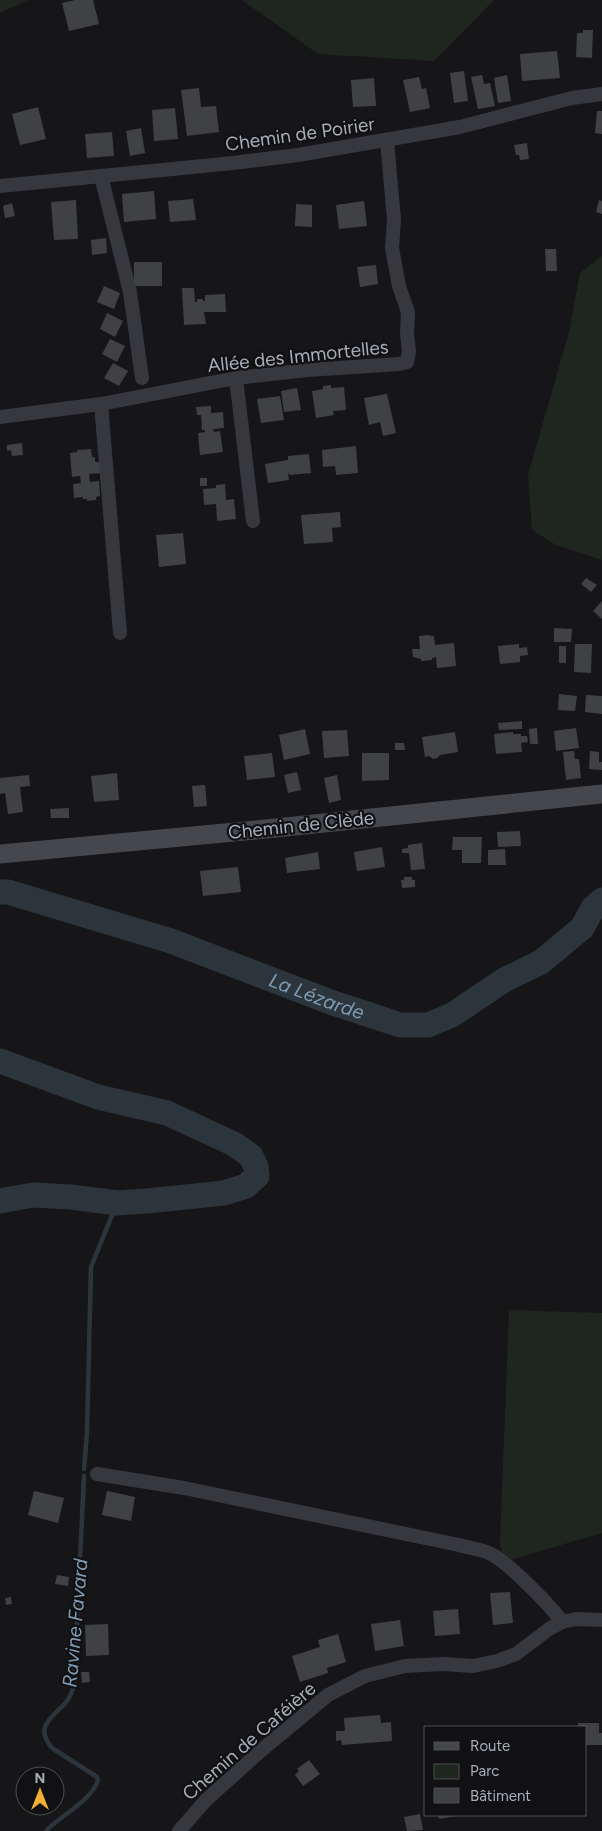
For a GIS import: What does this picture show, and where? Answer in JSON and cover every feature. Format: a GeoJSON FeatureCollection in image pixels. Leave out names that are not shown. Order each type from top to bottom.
{"type":"FeatureCollection","features":[{"type":"Feature","properties":{"kind":"main road","name":"Chemin de Clède"},"geometry":{"type":"LineString","coordinates":[[0,854],[266,829],[602,794]]}},
{"type":"Feature","properties":{"kind":"street","name":"Chemin de Poirier"},"geometry":{"type":"LineString","coordinates":[[0,186],[233,164],[460,127],[572,98],[602,94]]}},
{"type":"Feature","properties":{"kind":"street","name":"Allée des Immortelles"},"geometry":{"type":"LineString","coordinates":[[0,417],[101,404],[236,378],[407,362],[410,351],[407,334],[408,312],[399,286],[392,248],[394,220],[388,140]]}},
{"type":"Feature","properties":{"kind":"street"},"geometry":{"type":"LineString","coordinates":[[101,176],[130,292],[142,378]]}},
{"type":"Feature","properties":{"kind":"street"},"geometry":{"type":"LineString","coordinates":[[236,378],[253,521]]}},
{"type":"Feature","properties":{"kind":"street"},"geometry":{"type":"LineString","coordinates":[[101,404],[120,633]]}},
{"type":"Feature","properties":{"kind":"street"},"geometry":{"type":"LineString","coordinates":[[97,1474],[184,1488],[490,1553],[503,1562],[555,1611],[562,1622]]}},
{"type":"Feature","properties":{"kind":"street","name":"Chemin de Caféière"},"geometry":{"type":"LineString","coordinates":[[178,1831],[206,1800],[264,1748],[328,1695],[365,1676],[405,1666],[443,1664],[473,1666],[497,1661],[516,1654],[549,1629],[562,1622],[576,1619],[602,1620]]}},
{"type":"Feature","properties":{"kind":"green space"},"geometry":{"type":"Polygon","coordinates":[[[0,0],[28,0],[0,13],[0,0]]]}},
{"type":"Feature","properties":{"kind":"green space"},"geometry":{"type":"Polygon","coordinates":[[[242,0],[494,0],[434,61],[318,54],[242,0]]]}},
{"type":"Feature","properties":{"kind":"green space"},"geometry":{"type":"Polygon","coordinates":[[[602,256],[602,560],[556,545],[532,530],[528,475],[569,332],[580,273],[602,256]]]}},
{"type":"Feature","properties":{"kind":"green space"},"geometry":{"type":"Polygon","coordinates":[[[509,1310],[602,1313],[602,1533],[503,1562],[500,1542],[509,1310]]]}},
{"type":"Feature","properties":{"kind":"building"},"geometry":{"type":"Polygon","coordinates":[[[75,0],[93,0],[99,24],[69,31],[62,3],[75,0]]]}},
{"type":"Feature","properties":{"kind":"building"},"geometry":{"type":"Polygon","coordinates":[[[583,30],[593,30],[592,58],[576,57],[577,33],[583,33],[583,30]]]}},
{"type":"Feature","properties":{"kind":"building"},"geometry":{"type":"Polygon","coordinates":[[[557,51],[560,78],[522,81],[520,54],[557,51]]]}},
{"type":"Feature","properties":{"kind":"building"},"geometry":{"type":"Polygon","coordinates":[[[464,71],[468,101],[454,103],[450,73],[464,71]]]}},
{"type":"Feature","properties":{"kind":"building"},"geometry":{"type":"Polygon","coordinates":[[[482,75],[484,84],[490,83],[495,106],[478,109],[471,77],[482,75]]]}},
{"type":"Feature","properties":{"kind":"building"},"geometry":{"type":"Polygon","coordinates":[[[507,75],[511,101],[498,103],[494,78],[507,75]]]}},
{"type":"Feature","properties":{"kind":"building"},"geometry":{"type":"Polygon","coordinates":[[[419,77],[422,89],[426,88],[430,108],[410,112],[403,80],[419,77]]]}},
{"type":"Feature","properties":{"kind":"building"},"geometry":{"type":"Polygon","coordinates":[[[374,78],[376,106],[353,107],[351,80],[374,78]]]}},
{"type":"Feature","properties":{"kind":"building"},"geometry":{"type":"Polygon","coordinates":[[[199,88],[201,107],[216,106],[219,132],[187,136],[181,90],[199,88]]]}},
{"type":"Feature","properties":{"kind":"building"},"geometry":{"type":"Polygon","coordinates":[[[38,107],[46,139],[20,145],[12,114],[38,107]]]}},
{"type":"Feature","properties":{"kind":"building"},"geometry":{"type":"Polygon","coordinates":[[[175,108],[178,139],[154,141],[152,110],[175,108]]]}},
{"type":"Feature","properties":{"kind":"building"},"geometry":{"type":"Polygon","coordinates":[[[597,111],[602,111],[602,134],[595,133],[597,111]]]}},
{"type":"Feature","properties":{"kind":"building"},"geometry":{"type":"Polygon","coordinates":[[[141,128],[145,153],[130,156],[126,131],[141,128]]]}},
{"type":"Feature","properties":{"kind":"building"},"geometry":{"type":"Polygon","coordinates":[[[112,132],[114,156],[87,158],[85,134],[112,132]]]}},
{"type":"Feature","properties":{"kind":"building"},"geometry":{"type":"Polygon","coordinates":[[[527,143],[529,159],[520,160],[519,155],[516,155],[514,145],[527,143]]]}},
{"type":"Feature","properties":{"kind":"building"},"geometry":{"type":"Polygon","coordinates":[[[154,191],[156,219],[124,222],[122,194],[154,191]]]}},
{"type":"Feature","properties":{"kind":"building"},"geometry":{"type":"Polygon","coordinates":[[[193,199],[196,220],[170,222],[168,201],[193,199]]]}},
{"type":"Feature","properties":{"kind":"building"},"geometry":{"type":"Polygon","coordinates":[[[76,200],[78,239],[54,240],[51,202],[76,200]]]}},
{"type":"Feature","properties":{"kind":"building"},"geometry":{"type":"Polygon","coordinates":[[[599,200],[602,201],[602,214],[596,212],[599,200]]]}},
{"type":"Feature","properties":{"kind":"building"},"geometry":{"type":"Polygon","coordinates":[[[364,201],[367,226],[339,229],[336,205],[364,201]]]}},
{"type":"Feature","properties":{"kind":"building"},"geometry":{"type":"Polygon","coordinates":[[[12,203],[15,216],[5,218],[3,206],[12,203]]]}},
{"type":"Feature","properties":{"kind":"building"},"geometry":{"type":"Polygon","coordinates":[[[296,204],[312,205],[312,227],[295,226],[296,204]]]}},
{"type":"Feature","properties":{"kind":"building"},"geometry":{"type":"Polygon","coordinates":[[[106,238],[107,253],[92,255],[91,240],[106,238]]]}},
{"type":"Feature","properties":{"kind":"building"},"geometry":{"type":"Polygon","coordinates":[[[545,249],[556,249],[557,271],[546,271],[545,249]]]}},
{"type":"Feature","properties":{"kind":"building"},"geometry":{"type":"Polygon","coordinates":[[[134,262],[162,262],[162,286],[134,286],[134,262]]]}},
{"type":"Feature","properties":{"kind":"building"},"geometry":{"type":"Polygon","coordinates":[[[376,265],[378,284],[360,287],[357,267],[376,265]]]}},
{"type":"Feature","properties":{"kind":"building"},"geometry":{"type":"Polygon","coordinates":[[[104,286],[120,293],[114,309],[97,302],[104,286]]]}},
{"type":"Feature","properties":{"kind":"building"},"geometry":{"type":"Polygon","coordinates":[[[182,288],[194,288],[195,302],[197,302],[197,299],[205,301],[205,295],[225,294],[226,312],[204,312],[206,324],[184,325],[182,288]]]}},
{"type":"Feature","properties":{"kind":"building"},"geometry":{"type":"Polygon","coordinates":[[[107,313],[123,321],[115,337],[100,329],[107,313]]]}},
{"type":"Feature","properties":{"kind":"building"},"geometry":{"type":"Polygon","coordinates":[[[110,339],[125,346],[117,362],[102,354],[110,339]]]}},
{"type":"Feature","properties":{"kind":"building"},"geometry":{"type":"Polygon","coordinates":[[[113,363],[128,371],[119,386],[104,378],[113,363]]]}},
{"type":"Feature","properties":{"kind":"building"},"geometry":{"type":"Polygon","coordinates":[[[331,385],[331,388],[344,387],[346,410],[333,411],[334,415],[316,418],[312,391],[331,385]]]}},
{"type":"Feature","properties":{"kind":"building"},"geometry":{"type":"Polygon","coordinates":[[[297,388],[301,410],[284,412],[281,391],[297,388]]]}},
{"type":"Feature","properties":{"kind":"building"},"geometry":{"type":"Polygon","coordinates":[[[387,394],[396,433],[383,436],[380,422],[369,425],[364,398],[387,394]]]}},
{"type":"Feature","properties":{"kind":"building"},"geometry":{"type":"Polygon","coordinates":[[[280,396],[284,420],[261,423],[257,399],[280,396]]]}},
{"type":"Feature","properties":{"kind":"building"},"geometry":{"type":"Polygon","coordinates":[[[211,406],[211,413],[223,412],[224,428],[213,429],[214,432],[220,431],[223,452],[200,455],[198,433],[205,432],[205,430],[202,430],[201,415],[197,415],[196,407],[211,406]]]}},
{"type":"Feature","properties":{"kind":"building"},"geometry":{"type":"Polygon","coordinates":[[[22,443],[23,455],[12,456],[11,450],[7,451],[7,445],[22,443]]]}},
{"type":"Feature","properties":{"kind":"building"},"geometry":{"type":"Polygon","coordinates":[[[356,446],[358,473],[336,475],[335,466],[323,467],[322,450],[356,446]]]}},
{"type":"Feature","properties":{"kind":"building"},"geometry":{"type":"Polygon","coordinates":[[[91,449],[95,462],[102,462],[103,473],[89,474],[90,482],[99,481],[100,496],[96,497],[96,500],[87,501],[83,497],[74,498],[73,484],[81,483],[80,476],[72,477],[70,453],[77,452],[77,450],[91,449]]]}},
{"type":"Feature","properties":{"kind":"building"},"geometry":{"type":"Polygon","coordinates":[[[309,454],[311,473],[290,475],[288,473],[289,480],[268,483],[265,464],[288,460],[288,456],[309,454]]]}},
{"type":"Feature","properties":{"kind":"building"},"geometry":{"type":"Polygon","coordinates":[[[200,478],[207,478],[207,486],[200,486],[200,478]]]}},
{"type":"Feature","properties":{"kind":"building"},"geometry":{"type":"Polygon","coordinates":[[[225,484],[226,500],[234,499],[236,519],[217,521],[216,504],[204,505],[203,489],[216,488],[216,485],[225,484]]]}},
{"type":"Feature","properties":{"kind":"building"},"geometry":{"type":"Polygon","coordinates":[[[340,512],[341,527],[332,528],[333,542],[304,544],[301,515],[340,512]]]}},
{"type":"Feature","properties":{"kind":"building"},"geometry":{"type":"Polygon","coordinates":[[[183,533],[186,564],[159,567],[156,535],[183,533]]]}},
{"type":"Feature","properties":{"kind":"building"},"geometry":{"type":"Polygon","coordinates":[[[586,578],[597,585],[591,592],[581,584],[586,578]]]}},
{"type":"Feature","properties":{"kind":"building"},"geometry":{"type":"Polygon","coordinates":[[[602,601],[602,619],[593,611],[602,601]]]}},
{"type":"Feature","properties":{"kind":"building"},"geometry":{"type":"Polygon","coordinates":[[[554,628],[572,629],[571,642],[554,642],[554,628]]]}},
{"type":"Feature","properties":{"kind":"building"},"geometry":{"type":"Polygon","coordinates":[[[419,636],[434,636],[435,645],[454,643],[456,666],[437,668],[436,657],[432,658],[432,660],[421,661],[421,659],[413,657],[412,649],[420,649],[419,636]]]}},
{"type":"Feature","properties":{"kind":"building"},"geometry":{"type":"Polygon","coordinates":[[[519,644],[519,648],[527,647],[528,655],[520,656],[520,662],[500,664],[498,646],[519,644]]]}},
{"type":"Feature","properties":{"kind":"building"},"geometry":{"type":"Polygon","coordinates":[[[575,644],[592,644],[591,673],[574,672],[575,644]]]}},
{"type":"Feature","properties":{"kind":"building"},"geometry":{"type":"Polygon","coordinates":[[[559,646],[566,646],[566,663],[559,663],[559,646]]]}},
{"type":"Feature","properties":{"kind":"building"},"geometry":{"type":"Polygon","coordinates":[[[559,694],[577,696],[575,711],[558,710],[559,694]]]}},
{"type":"Feature","properties":{"kind":"building"},"geometry":{"type":"Polygon","coordinates":[[[586,695],[602,696],[602,714],[585,712],[586,695]]]}},
{"type":"Feature","properties":{"kind":"building"},"geometry":{"type":"Polygon","coordinates":[[[522,721],[522,729],[499,730],[498,723],[522,721]]]}},
{"type":"Feature","properties":{"kind":"building"},"geometry":{"type":"Polygon","coordinates":[[[537,728],[538,744],[530,744],[529,729],[537,728]]]}},
{"type":"Feature","properties":{"kind":"building"},"geometry":{"type":"Polygon","coordinates":[[[576,728],[579,748],[556,751],[554,731],[576,728]]]}},
{"type":"Feature","properties":{"kind":"building"},"geometry":{"type":"Polygon","coordinates":[[[305,729],[310,754],[284,760],[279,735],[305,729]]]}},
{"type":"Feature","properties":{"kind":"building"},"geometry":{"type":"Polygon","coordinates":[[[347,730],[349,756],[324,758],[322,731],[347,730]]]}},
{"type":"Feature","properties":{"kind":"building"},"geometry":{"type":"Polygon","coordinates":[[[455,732],[458,752],[440,755],[433,759],[429,756],[425,757],[422,737],[455,732]]]}},
{"type":"Feature","properties":{"kind":"building"},"geometry":{"type":"Polygon","coordinates":[[[513,732],[513,734],[527,736],[528,742],[521,743],[522,752],[496,754],[494,734],[513,732]]]}},
{"type":"Feature","properties":{"kind":"building"},"geometry":{"type":"Polygon","coordinates":[[[395,743],[404,743],[405,750],[395,750],[395,743]]]}},
{"type":"Feature","properties":{"kind":"building"},"geometry":{"type":"Polygon","coordinates":[[[574,751],[575,759],[579,759],[581,778],[566,780],[563,752],[574,751]]]}},
{"type":"Feature","properties":{"kind":"building"},"geometry":{"type":"Polygon","coordinates":[[[590,751],[599,752],[599,762],[602,762],[602,770],[589,769],[590,751]]]}},
{"type":"Feature","properties":{"kind":"building"},"geometry":{"type":"Polygon","coordinates":[[[272,753],[275,777],[247,780],[244,756],[272,753]]]}},
{"type":"Feature","properties":{"kind":"building"},"geometry":{"type":"Polygon","coordinates":[[[362,753],[389,753],[389,780],[362,781],[362,753]]]}},
{"type":"Feature","properties":{"kind":"building"},"geometry":{"type":"Polygon","coordinates":[[[297,772],[301,790],[288,793],[284,775],[297,772]]]}},
{"type":"Feature","properties":{"kind":"building"},"geometry":{"type":"Polygon","coordinates":[[[117,773],[119,800],[94,802],[91,776],[117,773]]]}},
{"type":"Feature","properties":{"kind":"building"},"geometry":{"type":"Polygon","coordinates":[[[29,775],[30,786],[20,787],[23,812],[8,814],[5,793],[0,794],[0,778],[29,775]]]}},
{"type":"Feature","properties":{"kind":"building"},"geometry":{"type":"Polygon","coordinates":[[[337,775],[341,800],[329,803],[324,778],[337,775]]]}},
{"type":"Feature","properties":{"kind":"building"},"geometry":{"type":"Polygon","coordinates":[[[205,785],[207,806],[194,807],[192,786],[205,785]]]}},
{"type":"Feature","properties":{"kind":"building"},"geometry":{"type":"Polygon","coordinates":[[[69,808],[69,818],[51,818],[50,809],[69,808]]]}},
{"type":"Feature","properties":{"kind":"building"},"geometry":{"type":"Polygon","coordinates":[[[520,831],[521,846],[498,847],[497,832],[520,831]]]}},
{"type":"Feature","properties":{"kind":"building"},"geometry":{"type":"Polygon","coordinates":[[[453,837],[482,837],[481,863],[462,863],[462,850],[452,850],[453,837]]]}},
{"type":"Feature","properties":{"kind":"building"},"geometry":{"type":"Polygon","coordinates":[[[422,843],[425,869],[411,870],[409,853],[402,853],[402,849],[408,848],[408,845],[422,843]]]}},
{"type":"Feature","properties":{"kind":"building"},"geometry":{"type":"Polygon","coordinates":[[[382,847],[385,867],[357,871],[354,852],[382,847]]]}},
{"type":"Feature","properties":{"kind":"building"},"geometry":{"type":"Polygon","coordinates":[[[505,849],[506,865],[488,865],[488,850],[505,849]]]}},
{"type":"Feature","properties":{"kind":"building"},"geometry":{"type":"Polygon","coordinates":[[[318,852],[320,869],[287,873],[285,858],[318,852]]]}},
{"type":"Feature","properties":{"kind":"building"},"geometry":{"type":"Polygon","coordinates":[[[238,867],[241,892],[203,896],[200,871],[238,867]]]}},
{"type":"Feature","properties":{"kind":"building"},"geometry":{"type":"Polygon","coordinates":[[[404,877],[412,877],[412,880],[415,880],[415,887],[402,888],[401,880],[404,880],[404,877]]]}},
{"type":"Feature","properties":{"kind":"building"},"geometry":{"type":"Polygon","coordinates":[[[34,1491],[64,1498],[58,1523],[28,1515],[34,1491]]]}},
{"type":"Feature","properties":{"kind":"building"},"geometry":{"type":"Polygon","coordinates":[[[107,1491],[135,1497],[131,1521],[102,1515],[107,1491]]]}},
{"type":"Feature","properties":{"kind":"building"},"geometry":{"type":"Polygon","coordinates":[[[57,1575],[69,1577],[68,1586],[55,1584],[57,1575]]]}},
{"type":"Feature","properties":{"kind":"building"},"geometry":{"type":"Polygon","coordinates":[[[510,1592],[513,1623],[493,1625],[490,1593],[510,1592]]]}},
{"type":"Feature","properties":{"kind":"building"},"geometry":{"type":"Polygon","coordinates":[[[11,1597],[12,1604],[6,1605],[5,1598],[11,1597]]]}},
{"type":"Feature","properties":{"kind":"building"},"geometry":{"type":"Polygon","coordinates":[[[458,1609],[460,1634],[435,1636],[433,1611],[458,1609]]]}},
{"type":"Feature","properties":{"kind":"building"},"geometry":{"type":"Polygon","coordinates":[[[400,1620],[404,1646],[375,1651],[371,1624],[400,1620]]]}},
{"type":"Feature","properties":{"kind":"building"},"geometry":{"type":"Polygon","coordinates":[[[108,1624],[109,1655],[86,1656],[85,1625],[108,1624]]]}},
{"type":"Feature","properties":{"kind":"building"},"geometry":{"type":"Polygon","coordinates":[[[338,1634],[346,1662],[327,1668],[328,1673],[300,1682],[292,1656],[320,1647],[318,1640],[338,1634]]]}},
{"type":"Feature","properties":{"kind":"building"},"geometry":{"type":"Polygon","coordinates":[[[81,1672],[89,1672],[90,1682],[82,1683],[81,1672]]]}},
{"type":"Feature","properties":{"kind":"building"},"geometry":{"type":"Polygon","coordinates":[[[380,1715],[381,1723],[391,1722],[392,1741],[342,1745],[341,1740],[336,1741],[336,1731],[345,1731],[344,1718],[380,1715]]]}},
{"type":"Feature","properties":{"kind":"building"},"geometry":{"type":"Polygon","coordinates":[[[578,1723],[599,1723],[599,1733],[602,1733],[602,1745],[587,1745],[587,1726],[578,1726],[578,1723]]]}},
{"type":"Feature","properties":{"kind":"building"},"geometry":{"type":"Polygon","coordinates":[[[309,1760],[320,1774],[303,1786],[295,1775],[299,1771],[297,1769],[309,1760]]]}},
{"type":"Feature","properties":{"kind":"building"},"geometry":{"type":"Polygon","coordinates":[[[420,1814],[423,1830],[407,1831],[404,1817],[420,1814]]]}},
{"type":"Feature","properties":{"kind":"building"},"geometry":{"type":"Polygon","coordinates":[[[438,1816],[457,1816],[439,1819],[438,1816]]]}},
{"type":"Feature","properties":{"kind":"waterway","name":"La Lézarde"},"geometry":{"type":"LineString","coordinates":[[0,892],[8,892],[171,941],[333,1003],[400,1025],[428,1025],[452,1015],[504,980],[541,962],[582,928],[593,908],[602,900]]}},
{"type":"Feature","properties":{"kind":"waterway","name":"La Lézarde"},"geometry":{"type":"LineString","coordinates":[[0,1061],[98,1097],[167,1113],[234,1144],[251,1156],[256,1167],[257,1176],[246,1186],[224,1193],[147,1201],[117,1203],[71,1197],[33,1195],[0,1201]]}},
{"type":"Feature","properties":{"kind":"waterway","name":"Ravine Favard"},"geometry":{"type":"LineString","coordinates":[[84,1469],[87,1433],[91,1267],[117,1203]]}},
{"type":"Feature","properties":{"kind":"waterway","name":"Ravine Favard"},"geometry":{"type":"LineString","coordinates":[[46,1831],[82,1802],[94,1789],[98,1781],[97,1777],[52,1748],[44,1733],[48,1722],[67,1701],[74,1686],[84,1476]]}}]}
